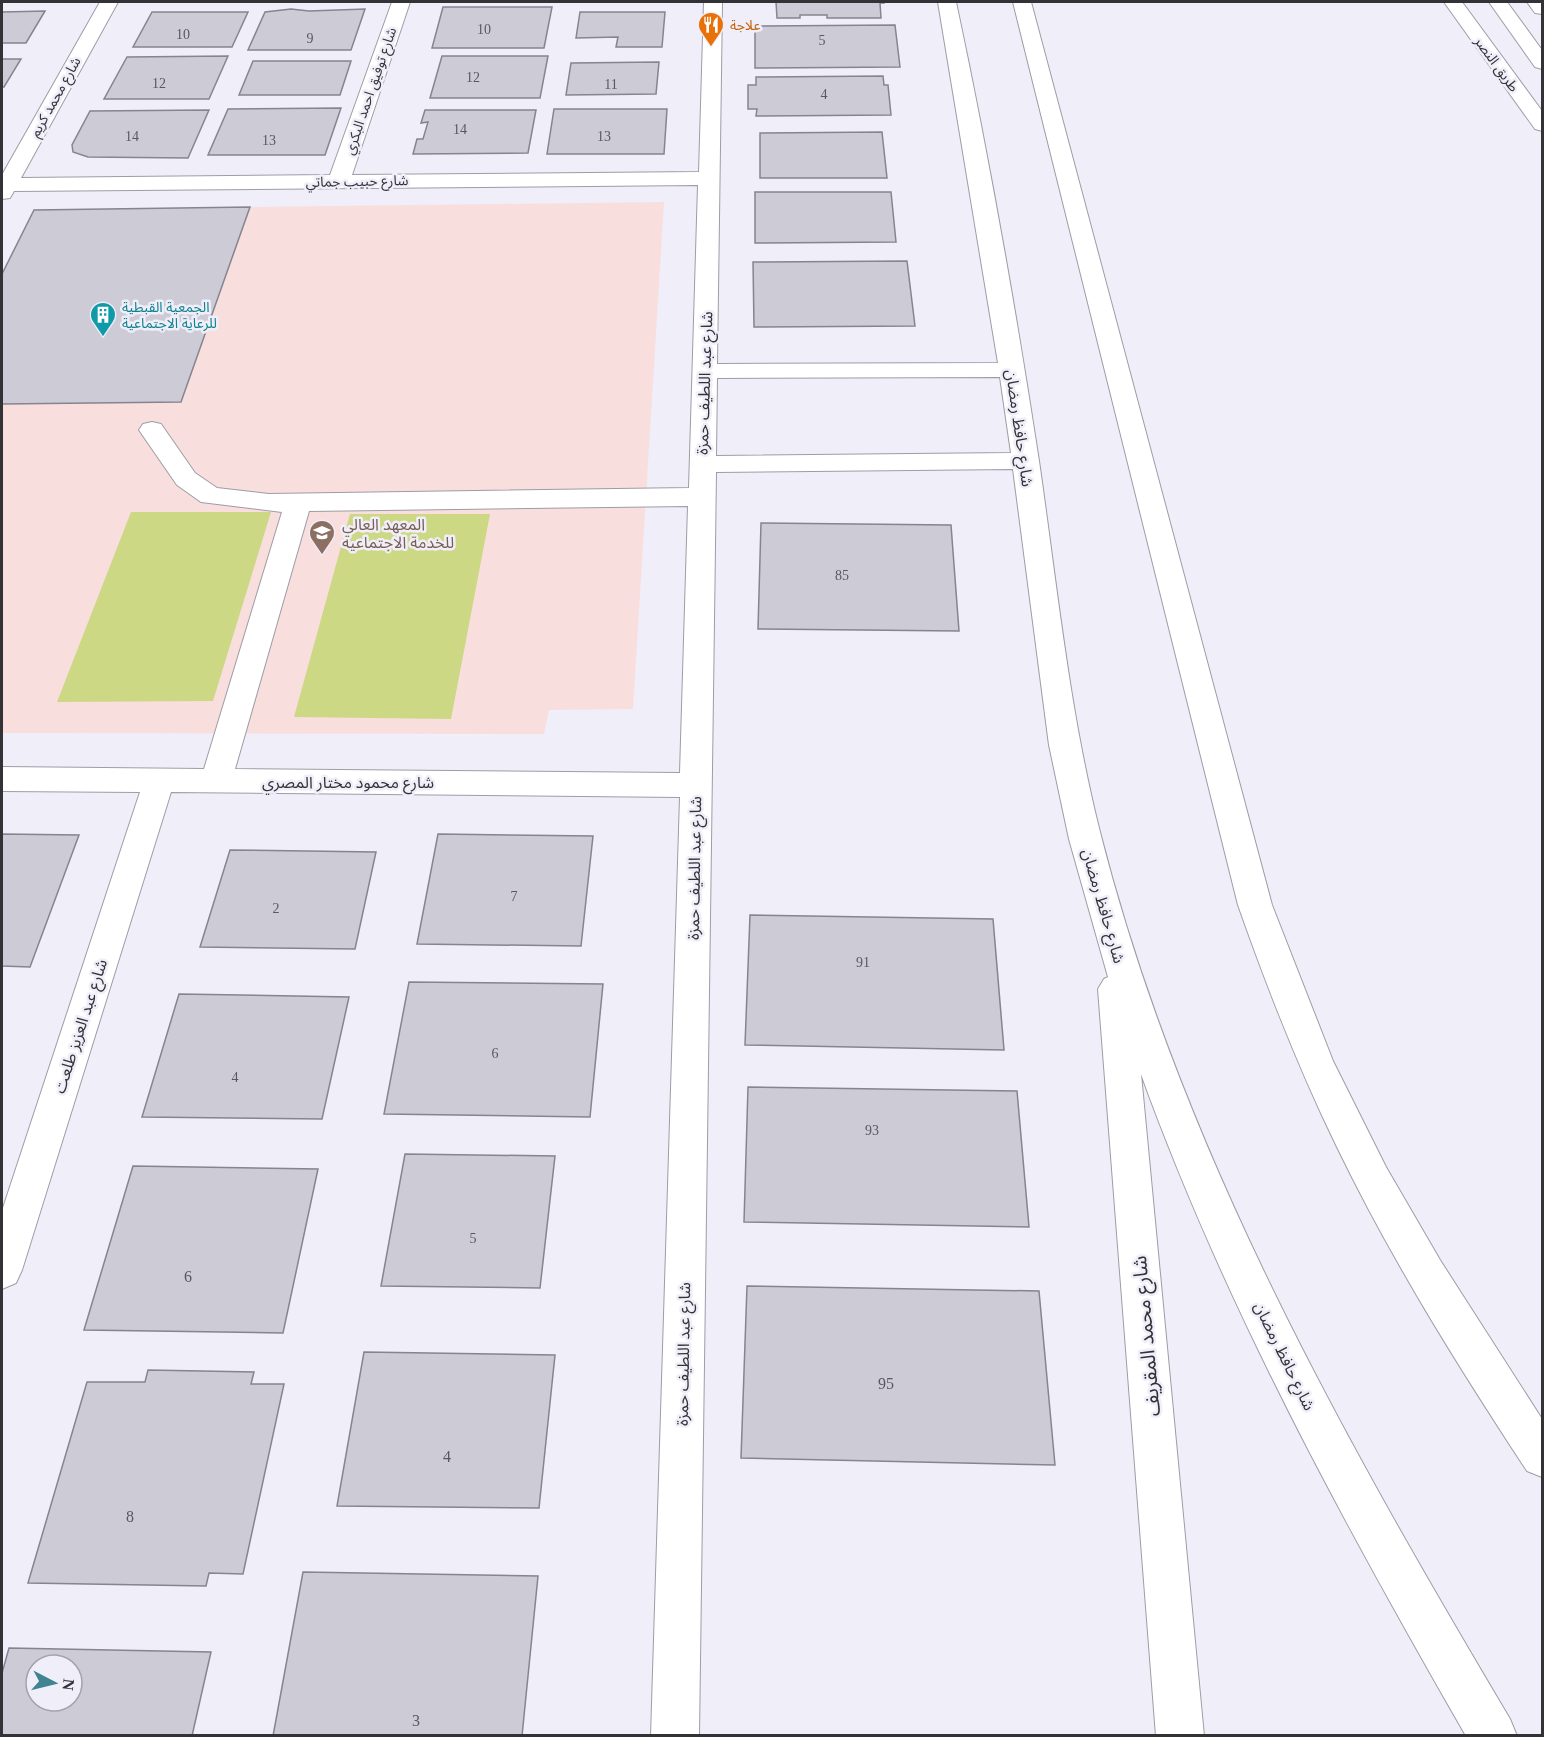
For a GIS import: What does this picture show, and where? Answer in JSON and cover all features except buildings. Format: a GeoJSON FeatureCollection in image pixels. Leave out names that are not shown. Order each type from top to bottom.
{"type":"FeatureCollection","features":[{"type":"Feature","properties":{"kind":"main road","name":"شارع محمد كريم"},"geometry":{"type":"LineString","coordinates":[[4,189],[109,2]]}},
{"type":"Feature","properties":{"kind":"main road","name":"شارع توفيق احمد البكري"},"geometry":{"type":"LineString","coordinates":[[339,182],[401,2]]}},
{"type":"Feature","properties":{"kind":"main road","name":"شارع عبد اللطيف حمزة"},"geometry":{"type":"LineString","coordinates":[[675,1736],[713,2]]}},
{"type":"Feature","properties":{"kind":"main road","name":"شارع حافظ رمضان"},"geometry":{"type":"LineString","coordinates":[[947,2],[1012,370],[1064,747],[1084,837],[1112,936],[1148,1045],[1199,1174],[1276,1342],[1367,1519],[1493,1736]]}},
{"type":"Feature","properties":{"kind":"main road"},"geometry":{"type":"LineString","coordinates":[[1022,2],[1255,905],[1282,980],[1325,1084],[1375,1184],[1436,1292],[1542,1456]]}},
{"type":"Feature","properties":{"kind":"main road","name":"طريق النصر"},"geometry":{"type":"LineString","coordinates":[[1453,2],[1542,125]]}},
{"type":"Feature","properties":{"kind":"main road"},"geometry":{"type":"LineString","coordinates":[[1498,2],[1542,63]]}},
{"type":"Feature","properties":{"kind":"main road"},"geometry":{"type":"LineString","coordinates":[[1536,2],[1542,9]]}},
{"type":"Feature","properties":{"kind":"main road","name":"شارع حبيب جماتي"},"geometry":{"type":"LineString","coordinates":[[4,189],[709,178]]}},
{"type":"Feature","properties":{"kind":"main road"},"geometry":{"type":"LineString","coordinates":[[706,371],[1012,370]]}},
{"type":"Feature","properties":{"kind":"main road"},"geometry":{"type":"LineString","coordinates":[[152,430],[186,479],[210,496],[269,503],[702,497]]}},
{"type":"Feature","properties":{"kind":"main road"},"geometry":{"type":"LineString","coordinates":[[702,464],[1025,462]]}},
{"type":"Feature","properties":{"kind":"main road"},"geometry":{"type":"LineString","coordinates":[[216,781],[298,502]]}},
{"type":"Feature","properties":{"kind":"main road","name":"شارع محمود مختار المصري"},"geometry":{"type":"LineString","coordinates":[[2,779],[695,785]]}},
{"type":"Feature","properties":{"kind":"main road","name":"شارع عبد العزيز طلعت"},"geometry":{"type":"LineString","coordinates":[[2,1270],[159,781]]}},
{"type":"Feature","properties":{"kind":"main road","name":"شارع محمد المقريف"},"geometry":{"type":"LineString","coordinates":[[1112,936],[1180,1736]]}},
{"type":"Feature","properties":{"kind":"shaded area","name":"المعهد العالي للخدمة الاجتماعيه"},"geometry":{"type":"Polygon","coordinates":[[[664,202],[633,709],[549,710],[544,734],[2,733],[2,404],[181,402],[250,207],[664,202]]]}},
{"type":"Feature","properties":{"kind":"green space"},"geometry":{"type":"Polygon","coordinates":[[[131,512],[271,512],[213,701],[57,702],[131,512]]]}},
{"type":"Feature","properties":{"kind":"green space"},"geometry":{"type":"Polygon","coordinates":[[[350,514],[490,514],[451,719],[294,717],[350,514]]]}},
{"type":"Feature","properties":{"kind":"place","name":"علاجة"},"geometry":{"type":"Point","coordinates":[711,48]}},
{"type":"Feature","properties":{"kind":"place","name":"الجمعية القبطية للرعاية الاجتماعية"},"geometry":{"type":"Point","coordinates":[103,338]}},
{"type":"Feature","properties":{"kind":"place","name":"المعهد العالي للخدمة الاجتماعيه"},"geometry":{"type":"Point","coordinates":[322,556]}}]}
